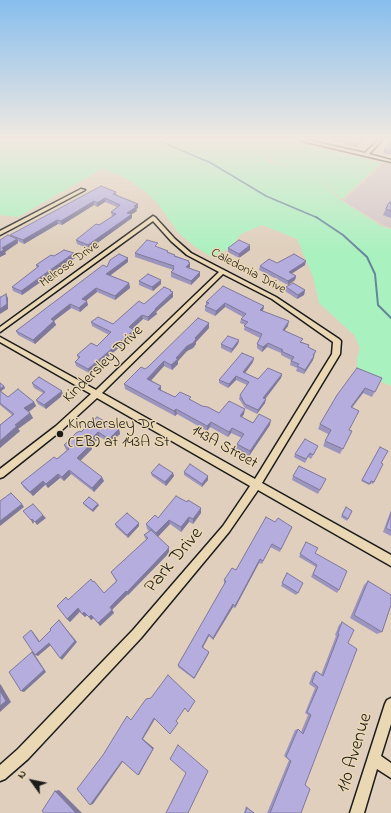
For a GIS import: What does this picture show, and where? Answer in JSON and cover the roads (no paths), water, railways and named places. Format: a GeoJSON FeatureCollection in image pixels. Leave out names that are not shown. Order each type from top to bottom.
{"type":"FeatureCollection","features":[{"type":"Feature","properties":{"kind":"street"},"geometry":{"type":"LineString","coordinates":[[0,233],[83,190]]}},
{"type":"Feature","properties":{"kind":"street","name":"Caledonia Drive"},"geometry":{"type":"LineString","coordinates":[[153,218],[173,240],[189,254],[274,298],[337,341]]}},
{"type":"Feature","properties":{"kind":"street","name":"Melrose Drive"},"geometry":{"type":"LineString","coordinates":[[0,330],[153,218]]}},
{"type":"Feature","properties":{"kind":"street","name":"Kindersley Drive"},"geometry":{"type":"LineString","coordinates":[[0,474],[59,428],[223,271]]}},
{"type":"Feature","properties":{"kind":"street","name":"143A Street"},"geometry":{"type":"LineString","coordinates":[[0,339],[391,561]]}},
{"type":"Feature","properties":{"kind":"street","name":"Park Drive"},"geometry":{"type":"LineString","coordinates":[[0,774],[23,754],[137,634],[226,529],[257,484],[336,354],[337,341]]}},
{"type":"Feature","properties":{"kind":"street","name":"110 Avenue"},"geometry":{"type":"LineString","coordinates":[[357,813],[391,704]]}},
{"type":"Feature","properties":{"kind":"street"},"geometry":{"type":"LineString","coordinates":[[374,759],[391,771]]}},
{"type":"Feature","properties":{"kind":"waterway"},"geometry":{"type":"LineString","coordinates":[[234,177],[266,196],[317,217]]}},
{"type":"Feature","properties":{"kind":"waterway"},"geometry":{"type":"LineString","coordinates":[[317,217],[343,235],[367,257],[375,274],[378,305],[391,318]]}},
{"type":"Feature","properties":{"kind":"place","name":"Kindersley Dr (EB) at 143A St"},"geometry":{"type":"Point","coordinates":[60,434]}}]}
